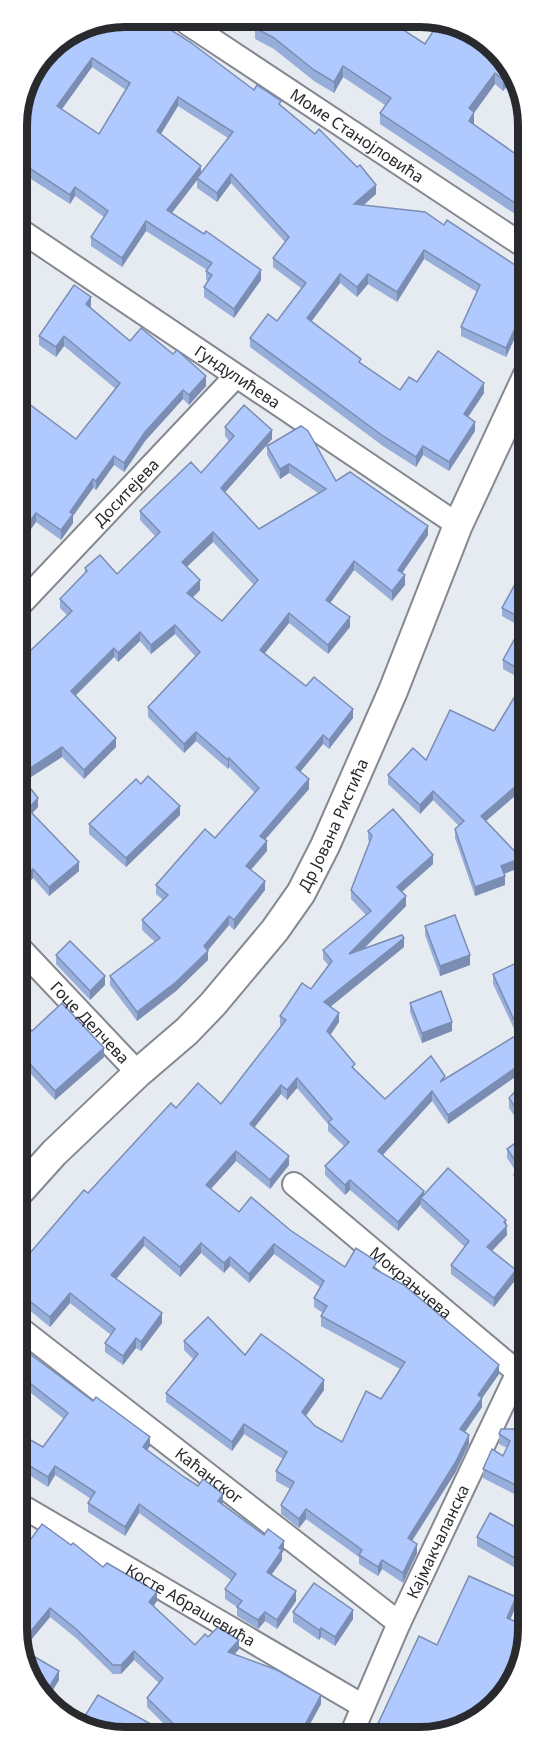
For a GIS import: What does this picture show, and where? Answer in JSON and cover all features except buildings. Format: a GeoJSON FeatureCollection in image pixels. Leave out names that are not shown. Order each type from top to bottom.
{"type":"FeatureCollection","features":[{"type":"Feature","properties":{"kind":"street","name":"Моме Станојловића"},"geometry":{"type":"LineString","coordinates":[[194,27],[518,242]]}},
{"type":"Feature","properties":{"kind":"street","name":"Гундулићева"},"geometry":{"type":"LineString","coordinates":[[27,235],[458,525]]}},
{"type":"Feature","properties":{"kind":"street","name":"Доситејева"},"geometry":{"type":"LineString","coordinates":[[27,597],[236,376]]}},
{"type":"Feature","properties":{"kind":"street","name":"Др Јована Ристића"},"geometry":{"type":"LineString","coordinates":[[27,1183],[54,1153],[138,1073],[187,1031],[213,1004],[275,930],[302,893],[393,690],[458,525],[518,397]]}},
{"type":"Feature","properties":{"kind":"street","name":"Гоце Делчева"},"geometry":{"type":"LineString","coordinates":[[27,956],[138,1073]]}},
{"type":"Feature","properties":{"kind":"street","name":"Мокрањчева"},"geometry":{"type":"LineString","coordinates":[[294,1184],[518,1373]]}},
{"type":"Feature","properties":{"kind":"street","name":"Каћанског"},"geometry":{"type":"LineString","coordinates":[[27,1334],[399,1623]]}},
{"type":"Feature","properties":{"kind":"street","name":"Кајмакчаланска"},"geometry":{"type":"LineString","coordinates":[[355,1727],[399,1623],[518,1387]]}},
{"type":"Feature","properties":{"kind":"street","name":"Косте Абрашевића"},"geometry":{"type":"LineString","coordinates":[[27,1509],[363,1706]]}}]}
